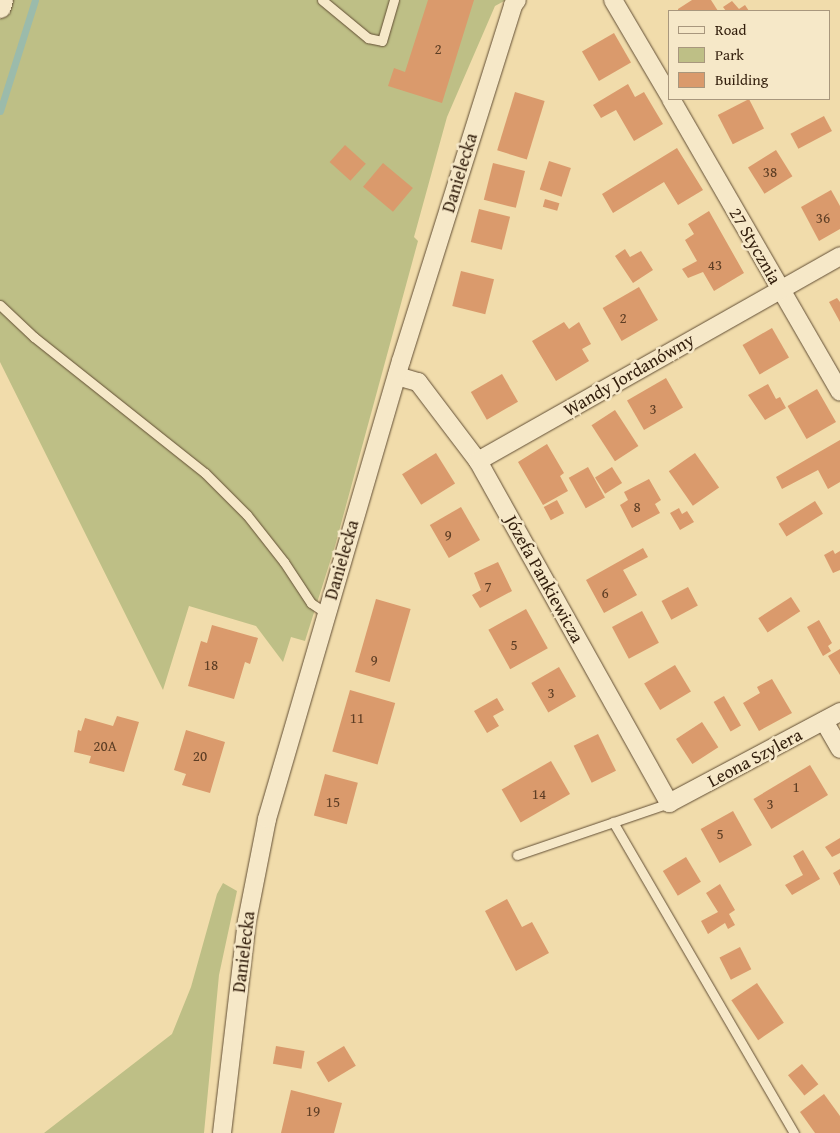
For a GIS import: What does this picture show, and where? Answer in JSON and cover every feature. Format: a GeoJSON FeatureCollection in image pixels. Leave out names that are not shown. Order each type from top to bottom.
{"type":"FeatureCollection","features":[{"type":"Feature","properties":{"kind":"street"},"geometry":{"type":"LineString","coordinates":[[0,7],[2,0]]}},
{"type":"Feature","properties":{"kind":"street","name":"Danielecka"},"geometry":{"type":"LineString","coordinates":[[222,1133],[247,921],[267,819],[397,376],[510,15],[517,0]]}},
{"type":"Feature","properties":{"kind":"street"},"geometry":{"type":"LineString","coordinates":[[615,1],[668,93]]}},
{"type":"Feature","properties":{"kind":"street","name":"27 Stycznia"},"geometry":{"type":"LineString","coordinates":[[672,100],[840,392]]}},
{"type":"Feature","properties":{"kind":"street","name":"Wandy Jordanówny"},"geometry":{"type":"LineString","coordinates":[[478,462],[840,256]]}},
{"type":"Feature","properties":{"kind":"street","name":"Józefa Pankiewicza"},"geometry":{"type":"LineString","coordinates":[[397,376],[418,382],[478,462],[669,803]]}},
{"type":"Feature","properties":{"kind":"street","name":"Leona Szylera"},"geometry":{"type":"LineString","coordinates":[[669,803],[840,712]]}},
{"type":"Feature","properties":{"kind":"street"},"geometry":{"type":"LineString","coordinates":[[824,721],[840,749]]}},
{"type":"Feature","properties":{"kind":"lane"},"geometry":{"type":"LineString","coordinates":[[322,0],[368,38],[382,41],[394,0]]}},
{"type":"Feature","properties":{"kind":"lane"},"geometry":{"type":"LineString","coordinates":[[0,305],[34,337],[205,473],[246,514],[284,562],[311,603],[326,613]]}},
{"type":"Feature","properties":{"kind":"lane"},"geometry":{"type":"LineString","coordinates":[[516,855],[669,803]]}},
{"type":"Feature","properties":{"kind":"lane"},"geometry":{"type":"LineString","coordinates":[[613,822],[794,1133]]}},
{"type":"Feature","properties":{"kind":"green space"},"geometry":{"type":"Polygon","coordinates":[[[0,0],[506,0],[495,6],[447,117],[414,237],[418,241],[335,546],[305,641],[291,637],[283,662],[256,626],[189,606],[163,690],[0,362],[0,0]]]}},
{"type":"Feature","properties":{"kind":"green space"},"geometry":{"type":"Polygon","coordinates":[[[223,883],[237,891],[219,975],[204,1133],[44,1133],[172,1034],[191,987],[217,894],[223,883]]]}},
{"type":"Feature","properties":{"kind":"building"},"geometry":{"type":"Polygon","coordinates":[[[428,0],[474,0],[442,103],[388,86],[394,68],[405,72],[428,0]]]}},
{"type":"Feature","properties":{"kind":"building"},"geometry":{"type":"Polygon","coordinates":[[[692,0],[711,0],[717,10],[678,10],[692,0]]]}},
{"type":"Feature","properties":{"kind":"building"},"geometry":{"type":"Polygon","coordinates":[[[732,1],[739,9],[745,5],[748,10],[725,10],[723,7],[732,1]]]}},
{"type":"Feature","properties":{"kind":"building"},"geometry":{"type":"Polygon","coordinates":[[[614,33],[631,62],[599,81],[582,52],[614,33]]]}},
{"type":"Feature","properties":{"kind":"building"},"geometry":{"type":"Polygon","coordinates":[[[628,84],[635,97],[644,92],[663,124],[634,141],[616,110],[601,118],[593,105],[628,84]]]}},
{"type":"Feature","properties":{"kind":"building"},"geometry":{"type":"Polygon","coordinates":[[[515,92],[545,101],[527,159],[497,150],[515,92]]]}},
{"type":"Feature","properties":{"kind":"building"},"geometry":{"type":"Polygon","coordinates":[[[750,100],[764,128],[733,144],[718,115],[750,100]]]}},
{"type":"Feature","properties":{"kind":"building"},"geometry":{"type":"Polygon","coordinates":[[[824,116],[832,131],[798,149],[790,134],[824,116]]]}},
{"type":"Feature","properties":{"kind":"building"},"geometry":{"type":"Polygon","coordinates":[[[345,145],[366,164],[350,181],[330,162],[345,145]]]}},
{"type":"Feature","properties":{"kind":"building"},"geometry":{"type":"Polygon","coordinates":[[[677,148],[703,190],[678,205],[664,182],[613,213],[602,194],[677,148]]]}},
{"type":"Feature","properties":{"kind":"building"},"geometry":{"type":"Polygon","coordinates":[[[776,150],[792,176],[764,194],[748,167],[776,150]]]}},
{"type":"Feature","properties":{"kind":"building"},"geometry":{"type":"Polygon","coordinates":[[[549,161],[571,168],[562,197],[540,190],[549,161]]]}},
{"type":"Feature","properties":{"kind":"building"},"geometry":{"type":"Polygon","coordinates":[[[383,163],[413,188],[393,212],[363,187],[383,163]]]}},
{"type":"Feature","properties":{"kind":"building"},"geometry":{"type":"Polygon","coordinates":[[[493,163],[525,171],[516,208],[484,200],[493,163]]]}},
{"type":"Feature","properties":{"kind":"building"},"geometry":{"type":"Polygon","coordinates":[[[831,190],[840,206],[840,229],[819,241],[801,207],[831,190]]]}},
{"type":"Feature","properties":{"kind":"building"},"geometry":{"type":"Polygon","coordinates":[[[545,199],[559,203],[557,211],[543,207],[545,199]]]}},
{"type":"Feature","properties":{"kind":"building"},"geometry":{"type":"Polygon","coordinates":[[[479,209],[510,217],[502,250],[471,242],[479,209]]]}},
{"type":"Feature","properties":{"kind":"building"},"geometry":{"type":"Polygon","coordinates":[[[709,211],[744,273],[714,291],[703,272],[688,278],[682,269],[697,261],[685,240],[694,234],[688,224],[709,211]]]}},
{"type":"Feature","properties":{"kind":"building"},"geometry":{"type":"Polygon","coordinates":[[[625,249],[630,257],[641,251],[653,270],[633,283],[615,256],[625,249]]]}},
{"type":"Feature","properties":{"kind":"building"},"geometry":{"type":"Polygon","coordinates":[[[461,271],[494,279],[485,314],[452,306],[461,271]]]}},
{"type":"Feature","properties":{"kind":"building"},"geometry":{"type":"Polygon","coordinates":[[[639,287],[658,320],[622,341],[603,308],[639,287]]]}},
{"type":"Feature","properties":{"kind":"building"},"geometry":{"type":"Polygon","coordinates":[[[837,298],[840,302],[840,322],[829,302],[837,298]]]}},
{"type":"Feature","properties":{"kind":"building"},"geometry":{"type":"Polygon","coordinates":[[[564,322],[569,329],[579,322],[591,344],[582,349],[589,361],[556,381],[532,341],[564,322]]]}},
{"type":"Feature","properties":{"kind":"building"},"geometry":{"type":"Polygon","coordinates":[[[772,328],[789,357],[760,374],[743,345],[772,328]]]}},
{"type":"Feature","properties":{"kind":"building"},"geometry":{"type":"Polygon","coordinates":[[[502,374],[518,402],[487,420],[471,392],[502,374]]]}},
{"type":"Feature","properties":{"kind":"building"},"geometry":{"type":"Polygon","coordinates":[[[666,378],[683,407],[644,430],[627,401],[666,378]]]}},
{"type":"Feature","properties":{"kind":"building"},"geometry":{"type":"Polygon","coordinates":[[[768,384],[776,399],[780,397],[786,408],[765,420],[748,395],[768,384]]]}},
{"type":"Feature","properties":{"kind":"building"},"geometry":{"type":"Polygon","coordinates":[[[817,389],[836,422],[807,439],[788,406],[817,389]]]}},
{"type":"Feature","properties":{"kind":"building"},"geometry":{"type":"Polygon","coordinates":[[[615,410],[638,446],[615,461],[592,425],[615,410]]]}},
{"type":"Feature","properties":{"kind":"building"},"geometry":{"type":"Polygon","coordinates":[[[840,440],[840,482],[828,489],[818,470],[782,489],[776,477],[840,440]]]}},
{"type":"Feature","properties":{"kind":"building"},"geometry":{"type":"Polygon","coordinates":[[[547,444],[564,473],[560,476],[568,491],[543,505],[518,462],[547,444]]]}},
{"type":"Feature","properties":{"kind":"building"},"geometry":{"type":"Polygon","coordinates":[[[436,453],[455,484],[421,505],[402,474],[436,453]]]}},
{"type":"Feature","properties":{"kind":"building"},"geometry":{"type":"Polygon","coordinates":[[[695,453],[719,487],[693,506],[669,471],[695,453]]]}},
{"type":"Feature","properties":{"kind":"building"},"geometry":{"type":"Polygon","coordinates":[[[588,467],[605,498],[586,508],[569,478],[588,467]]]}},
{"type":"Feature","properties":{"kind":"building"},"geometry":{"type":"Polygon","coordinates":[[[612,467],[622,483],[605,494],[595,478],[612,467]]]}},
{"type":"Feature","properties":{"kind":"building"},"geometry":{"type":"Polygon","coordinates":[[[649,479],[661,500],[655,504],[660,513],[632,528],[620,505],[628,500],[624,492],[649,479]]]}},
{"type":"Feature","properties":{"kind":"building"},"geometry":{"type":"Polygon","coordinates":[[[557,500],[564,513],[551,520],[544,507],[557,500]]]}},
{"type":"Feature","properties":{"kind":"building"},"geometry":{"type":"Polygon","coordinates":[[[815,501],[823,514],[786,537],[779,524],[815,501]]]}},
{"type":"Feature","properties":{"kind":"building"},"geometry":{"type":"Polygon","coordinates":[[[461,507],[480,540],[449,558],[430,525],[461,507]]]}},
{"type":"Feature","properties":{"kind":"building"},"geometry":{"type":"Polygon","coordinates":[[[679,508],[682,514],[687,511],[694,522],[680,530],[670,513],[679,508]]]}},
{"type":"Feature","properties":{"kind":"building"},"geometry":{"type":"Polygon","coordinates":[[[643,548],[648,557],[623,570],[637,595],[604,613],[586,580],[643,548]]]}},
{"type":"Feature","properties":{"kind":"building"},"geometry":{"type":"Polygon","coordinates":[[[833,550],[835,554],[840,551],[840,570],[833,573],[824,555],[833,550]]]}},
{"type":"Feature","properties":{"kind":"building"},"geometry":{"type":"Polygon","coordinates":[[[498,562],[512,591],[480,608],[472,595],[481,590],[474,573],[498,562]]]}},
{"type":"Feature","properties":{"kind":"building"},"geometry":{"type":"Polygon","coordinates":[[[688,587],[698,606],[671,620],[662,601],[688,587]]]}},
{"type":"Feature","properties":{"kind":"building"},"geometry":{"type":"Polygon","coordinates":[[[791,597],[800,611],[768,632],[758,618],[791,597]]]}},
{"type":"Feature","properties":{"kind":"building"},"geometry":{"type":"Polygon","coordinates":[[[376,599],[411,609],[390,682],[355,672],[376,599]]]}},
{"type":"Feature","properties":{"kind":"building"},"geometry":{"type":"Polygon","coordinates":[[[526,609],[548,648],[510,669],[488,630],[526,609]]]}},
{"type":"Feature","properties":{"kind":"building"},"geometry":{"type":"Polygon","coordinates":[[[642,611],[659,643],[629,659],[612,627],[642,611]]]}},
{"type":"Feature","properties":{"kind":"building"},"geometry":{"type":"Polygon","coordinates":[[[819,620],[832,643],[828,646],[831,651],[823,656],[807,627],[819,620]]]}},
{"type":"Feature","properties":{"kind":"building"},"geometry":{"type":"Polygon","coordinates":[[[212,625],[258,638],[250,664],[245,662],[234,699],[188,686],[201,641],[207,643],[212,625]]]}},
{"type":"Feature","properties":{"kind":"building"},"geometry":{"type":"Polygon","coordinates":[[[840,649],[840,675],[828,656],[840,649]]]}},
{"type":"Feature","properties":{"kind":"building"},"geometry":{"type":"Polygon","coordinates":[[[675,665],[691,692],[660,710],[644,684],[675,665]]]}},
{"type":"Feature","properties":{"kind":"building"},"geometry":{"type":"Polygon","coordinates":[[[559,667],[576,696],[548,712],[531,683],[559,667]]]}},
{"type":"Feature","properties":{"kind":"building"},"geometry":{"type":"Polygon","coordinates":[[[772,679],[792,713],[759,731],[743,703],[760,693],[757,687],[772,679]]]}},
{"type":"Feature","properties":{"kind":"building"},"geometry":{"type":"Polygon","coordinates":[[[350,690],[395,703],[378,764],[332,752],[350,690]]]}},
{"type":"Feature","properties":{"kind":"building"},"geometry":{"type":"Polygon","coordinates":[[[724,696],[741,725],[731,731],[714,702],[724,696]]]}},
{"type":"Feature","properties":{"kind":"building"},"geometry":{"type":"Polygon","coordinates":[[[497,698],[504,710],[493,716],[499,726],[487,733],[474,711],[497,698]]]}},
{"type":"Feature","properties":{"kind":"building"},"geometry":{"type":"Polygon","coordinates":[[[117,716],[139,722],[124,772],[89,763],[91,756],[74,752],[78,730],[81,731],[85,718],[113,726],[117,716]]]}},
{"type":"Feature","properties":{"kind":"building"},"geometry":{"type":"Polygon","coordinates":[[[702,722],[718,747],[692,764],[676,739],[702,722]]]}},
{"type":"Feature","properties":{"kind":"building"},"geometry":{"type":"Polygon","coordinates":[[[186,730],[225,742],[210,793],[182,785],[186,774],[174,770],[186,730]]]}},
{"type":"Feature","properties":{"kind":"building"},"geometry":{"type":"Polygon","coordinates":[[[598,734],[616,771],[592,783],[574,746],[598,734]]]}},
{"type":"Feature","properties":{"kind":"building"},"geometry":{"type":"Polygon","coordinates":[[[551,761],[570,794],[521,822],[502,790],[551,761]]]}},
{"type":"Feature","properties":{"kind":"building"},"geometry":{"type":"Polygon","coordinates":[[[810,765],[828,795],[771,829],[753,799],[810,765]]]}},
{"type":"Feature","properties":{"kind":"building"},"geometry":{"type":"Polygon","coordinates":[[[325,774],[358,783],[347,824],[314,816],[325,774]]]}},
{"type":"Feature","properties":{"kind":"building"},"geometry":{"type":"Polygon","coordinates":[[[733,811],[752,845],[720,863],[701,829],[733,811]]]}},
{"type":"Feature","properties":{"kind":"building"},"geometry":{"type":"Polygon","coordinates":[[[840,838],[840,853],[832,857],[825,847],[840,838]]]}},
{"type":"Feature","properties":{"kind":"building"},"geometry":{"type":"Polygon","coordinates":[[[803,850],[820,879],[792,895],[785,885],[803,875],[793,856],[803,850]]]}},
{"type":"Feature","properties":{"kind":"building"},"geometry":{"type":"Polygon","coordinates":[[[686,857],[701,882],[678,896],[663,871],[686,857]]]}},
{"type":"Feature","properties":{"kind":"building"},"geometry":{"type":"Polygon","coordinates":[[[840,869],[840,886],[833,873],[840,869]]]}},
{"type":"Feature","properties":{"kind":"building"},"geometry":{"type":"Polygon","coordinates":[[[720,884],[735,910],[729,914],[735,925],[728,929],[725,923],[708,934],[701,921],[718,912],[706,893],[720,884]]]}},
{"type":"Feature","properties":{"kind":"building"},"geometry":{"type":"Polygon","coordinates":[[[507,899],[522,927],[532,922],[549,953],[516,971],[485,911],[507,899]]]}},
{"type":"Feature","properties":{"kind":"building"},"geometry":{"type":"Polygon","coordinates":[[[740,947],[751,969],[731,980],[720,957],[740,947]]]}},
{"type":"Feature","properties":{"kind":"building"},"geometry":{"type":"Polygon","coordinates":[[[757,983],[784,1023],[758,1040],[731,1000],[757,983]]]}},
{"type":"Feature","properties":{"kind":"building"},"geometry":{"type":"Polygon","coordinates":[[[276,1046],[305,1051],[301,1069],[273,1064],[276,1046]]]}},
{"type":"Feature","properties":{"kind":"building"},"geometry":{"type":"Polygon","coordinates":[[[344,1046],[356,1066],[328,1082],[317,1062],[344,1046]]]}},
{"type":"Feature","properties":{"kind":"building"},"geometry":{"type":"Polygon","coordinates":[[[802,1064],[818,1084],[804,1096],[788,1075],[802,1064]]]}},
{"type":"Feature","properties":{"kind":"building"},"geometry":{"type":"Polygon","coordinates":[[[291,1090],[342,1103],[334,1133],[281,1133],[291,1090]]]}},
{"type":"Feature","properties":{"kind":"building"},"geometry":{"type":"Polygon","coordinates":[[[824,1094],[840,1116],[840,1133],[815,1133],[800,1112],[824,1094]]]}},
{"type":"Feature","properties":{"kind":"waterway"},"geometry":{"type":"LineString","coordinates":[[0,111],[35,0]]}}]}
